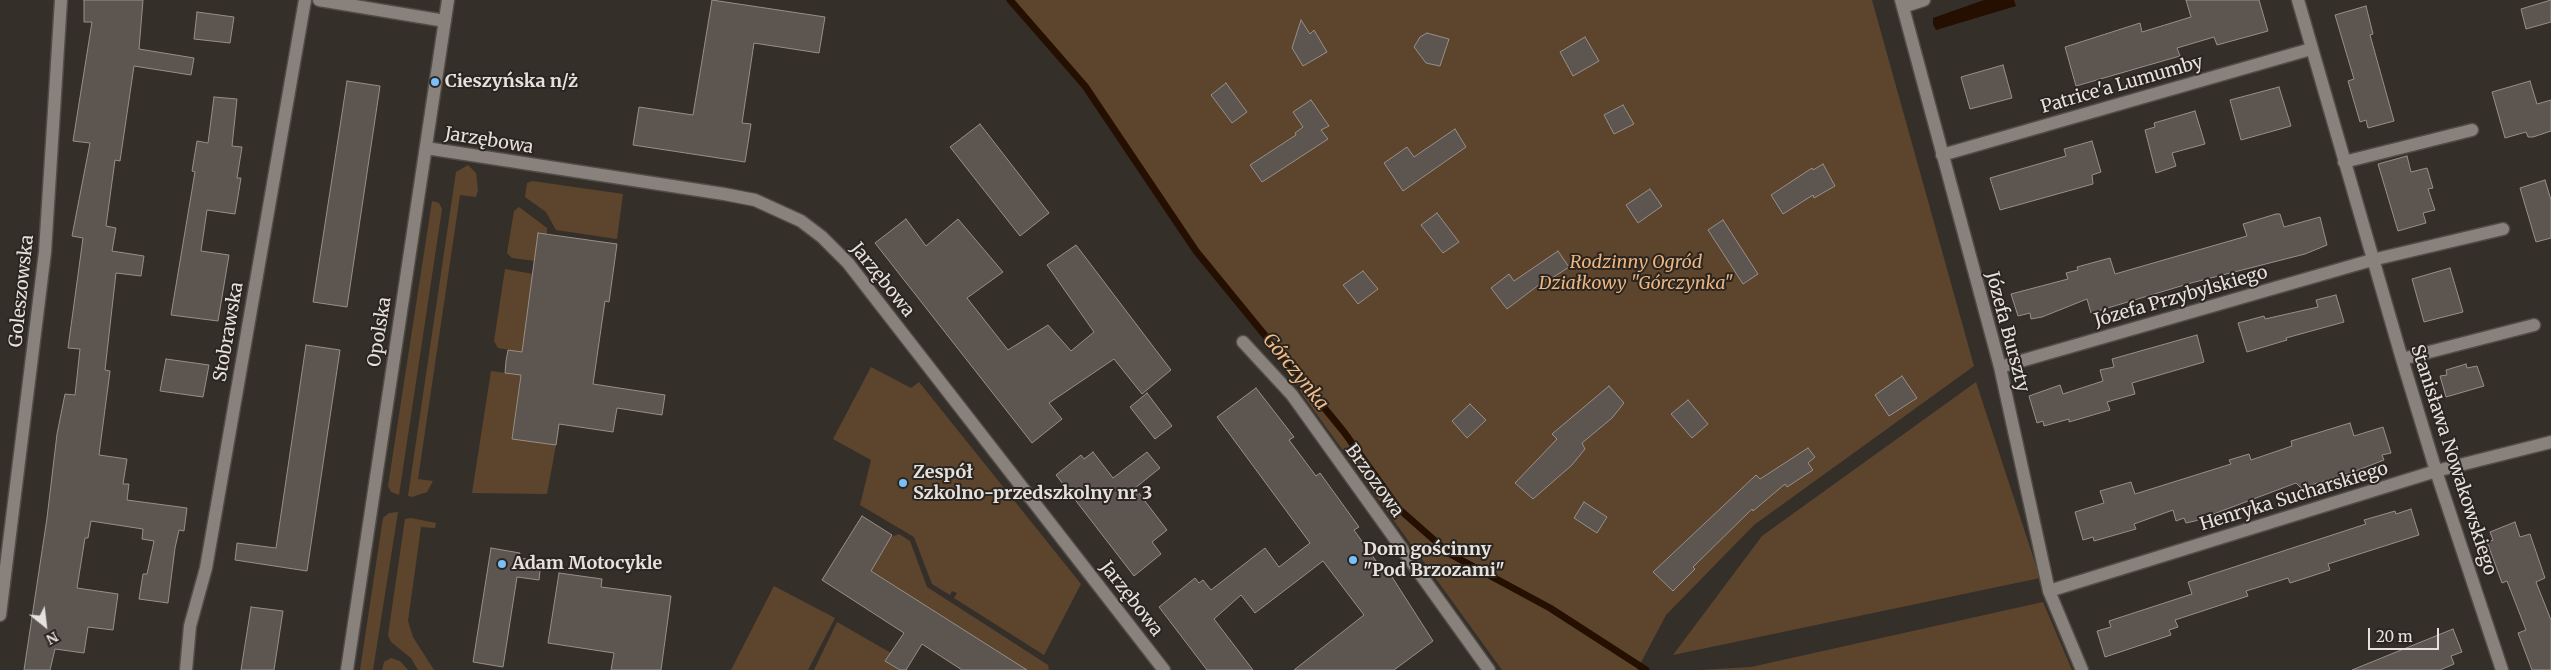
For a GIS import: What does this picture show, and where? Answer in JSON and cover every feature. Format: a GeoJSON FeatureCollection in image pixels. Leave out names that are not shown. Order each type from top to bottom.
{"type":"FeatureCollection","features":[{"type":"Feature","properties":{"kind":"street","name":"Goleszowska"},"geometry":{"type":"LineString","coordinates":[[0,615],[45,252],[61,0]]}},
{"type":"Feature","properties":{"kind":"street","name":"Stobrawska"},"geometry":{"type":"LineString","coordinates":[[186,670],[190,626],[206,568],[305,0]]}},
{"type":"Feature","properties":{"kind":"street"},"geometry":{"type":"LineString","coordinates":[[319,0],[445,21]]}},
{"type":"Feature","properties":{"kind":"street","name":"Opolska"},"geometry":{"type":"LineString","coordinates":[[347,670],[448,0]]}},
{"type":"Feature","properties":{"kind":"street"},"geometry":{"type":"LineString","coordinates":[[1902,3],[1924,0]]}},
{"type":"Feature","properties":{"kind":"street","name":"Stanisława Nowakowskiego"},"geometry":{"type":"LineString","coordinates":[[2298,0],[2372,260],[2436,471],[2502,670]]}},
{"type":"Feature","properties":{"kind":"street","name":"Józefa Burszty"},"geometry":{"type":"LineString","coordinates":[[1902,3],[2000,367],[2049,591],[2082,670]]}},
{"type":"Feature","properties":{"kind":"street","name":"Patrice'a Lumumby"},"geometry":{"type":"LineString","coordinates":[[1942,155],[2311,49]]}},
{"type":"Feature","properties":{"kind":"street"},"geometry":{"type":"LineString","coordinates":[[2344,162],[2472,130]]}},
{"type":"Feature","properties":{"kind":"street","name":"Jarzębowa"},"geometry":{"type":"LineString","coordinates":[[426,148],[756,200],[801,222],[822,237],[848,263],[1164,670]]}},
{"type":"Feature","properties":{"kind":"street"},"geometry":{"type":"LineString","coordinates":[[2372,260],[2503,229]]}},
{"type":"Feature","properties":{"kind":"street","name":"Józefa Przybylskiego"},"geometry":{"type":"LineString","coordinates":[[2000,367],[2372,260]]}},
{"type":"Feature","properties":{"kind":"street"},"geometry":{"type":"LineString","coordinates":[[2402,358],[2534,325]]}},
{"type":"Feature","properties":{"kind":"street","name":"Brzozowa"},"geometry":{"type":"LineString","coordinates":[[1243,342],[1292,395],[1489,670]]}},
{"type":"Feature","properties":{"kind":"street","name":"Henryka Sucharskiego"},"geometry":{"type":"LineString","coordinates":[[2049,591],[2436,471],[2551,442]]}},
{"type":"Feature","properties":{"kind":"green space","name":"Rodzinny Ogród Działkowy \"Górczynka\""},"geometry":{"type":"Polygon","coordinates":[[[1010,0],[1872,0],[1974,366],[1754,525],[1666,615],[1637,670],[1502,670],[1302,394],[1283,357],[1196,251],[1085,86],[1010,0]]]}},
{"type":"Feature","properties":{"kind":"green space"},"geometry":{"type":"Polygon","coordinates":[[[468,165],[476,173],[478,190],[476,197],[460,195],[418,479],[433,481],[427,492],[412,497],[408,496],[456,172],[468,165]]]}},
{"type":"Feature","properties":{"kind":"green space"},"geometry":{"type":"Polygon","coordinates":[[[532,181],[623,194],[617,239],[556,230],[546,212],[525,197],[527,183],[532,181]]]}},
{"type":"Feature","properties":{"kind":"green space"},"geometry":{"type":"Polygon","coordinates":[[[432,201],[439,203],[442,209],[399,495],[391,492],[388,486],[432,201]]]}},
{"type":"Feature","properties":{"kind":"green space"},"geometry":{"type":"Polygon","coordinates":[[[519,207],[547,228],[547,235],[535,261],[512,258],[507,253],[514,211],[519,207]]]}},
{"type":"Feature","properties":{"kind":"green space"},"geometry":{"type":"Polygon","coordinates":[[[505,269],[533,274],[522,352],[498,348],[494,341],[505,269]]]}},
{"type":"Feature","properties":{"kind":"green space"},"geometry":{"type":"Polygon","coordinates":[[[522,364],[512,438],[556,445],[547,494],[472,493],[491,371],[514,374],[522,364]]]}},
{"type":"Feature","properties":{"kind":"green space"},"geometry":{"type":"Polygon","coordinates":[[[871,367],[911,388],[919,382],[1081,584],[1044,655],[954,598],[957,593],[952,591],[950,595],[932,584],[914,537],[860,505],[871,460],[833,439],[871,367]]]}},
{"type":"Feature","properties":{"kind":"green space"},"geometry":{"type":"Polygon","coordinates":[[[1976,382],[2040,578],[1673,655],[1762,536],[1976,382]]]}},
{"type":"Feature","properties":{"kind":"green space"},"geometry":{"type":"Polygon","coordinates":[[[398,512],[373,670],[360,670],[383,518],[389,513],[398,512]]]}},
{"type":"Feature","properties":{"kind":"green space"},"geometry":{"type":"Polygon","coordinates":[[[411,518],[436,523],[435,528],[421,527],[408,621],[413,637],[434,670],[418,670],[411,658],[391,642],[388,635],[405,519],[411,518]]]}},
{"type":"Feature","properties":{"kind":"green space"},"geometry":{"type":"Polygon","coordinates":[[[899,534],[910,541],[927,587],[1048,665],[1049,670],[1027,670],[871,571],[891,537],[899,534]]]}},
{"type":"Feature","properties":{"kind":"green space"},"geometry":{"type":"Polygon","coordinates":[[[774,586],[835,618],[808,670],[731,670],[774,586]]]}},
{"type":"Feature","properties":{"kind":"green space"},"geometry":{"type":"Polygon","coordinates":[[[2043,602],[2072,670],[1699,670],[1751,667],[2043,602]]]}},
{"type":"Feature","properties":{"kind":"green space"},"geometry":{"type":"Polygon","coordinates":[[[837,622],[891,653],[885,661],[900,670],[814,670],[837,622]]]}},
{"type":"Feature","properties":{"kind":"green space"},"geometry":{"type":"Polygon","coordinates":[[[391,658],[400,661],[408,670],[382,670],[384,662],[391,658]]]}},
{"type":"Feature","properties":{"kind":"shaded area"},"geometry":{"type":"Polygon","coordinates":[[[1984,0],[2014,0],[2016,6],[1936,30],[1933,18],[1984,0]]]}},
{"type":"Feature","properties":{"kind":"building"},"geometry":{"type":"Polygon","coordinates":[[[84,0],[143,0],[139,49],[194,58],[191,75],[134,66],[120,161],[115,160],[106,226],[116,228],[112,251],[144,256],[141,276],[116,273],[105,370],[110,371],[99,455],[127,459],[123,484],[129,484],[127,500],[187,508],[184,531],[179,530],[175,548],[168,603],[139,599],[143,574],[147,574],[154,541],[142,539],[143,529],[91,521],[88,538],[85,538],[77,588],[118,594],[113,630],[88,627],[84,653],[55,649],[50,670],[24,670],[47,518],[57,434],[65,394],[75,395],[80,349],[68,348],[83,238],[72,236],[90,143],[73,141],[92,22],[84,22],[84,0]]]}},
{"type":"Feature","properties":{"kind":"building"},"geometry":{"type":"Polygon","coordinates":[[[712,0],[825,17],[819,53],[754,43],[742,123],[751,124],[745,162],[633,145],[639,107],[693,115],[712,0]]]}},
{"type":"Feature","properties":{"kind":"building"},"geometry":{"type":"Polygon","coordinates":[[[2186,0],[2259,0],[2268,31],[2217,45],[2214,37],[2177,48],[2180,56],[2076,86],[2065,47],[2140,23],[2142,32],[2191,17],[2186,0]]]}},
{"type":"Feature","properties":{"kind":"building"},"geometry":{"type":"Polygon","coordinates":[[[2551,0],[2551,22],[2526,29],[2521,9],[2551,0]]]}},
{"type":"Feature","properties":{"kind":"building"},"geometry":{"type":"Polygon","coordinates":[[[2366,6],[2373,34],[2370,35],[2394,121],[2368,128],[2366,120],[2360,122],[2348,81],[2354,79],[2335,15],[2366,6]]]}},
{"type":"Feature","properties":{"kind":"building"},"geometry":{"type":"Polygon","coordinates":[[[197,12],[234,17],[230,43],[194,39],[197,12]]]}},
{"type":"Feature","properties":{"kind":"building"},"geometry":{"type":"Polygon","coordinates":[[[1301,20],[1310,34],[1314,30],[1327,52],[1303,66],[1292,48],[1301,20]]]}},
{"type":"Feature","properties":{"kind":"building"},"geometry":{"type":"Polygon","coordinates":[[[1427,33],[1449,39],[1440,66],[1426,63],[1414,47],[1420,37],[1427,33]]]}},
{"type":"Feature","properties":{"kind":"building"},"geometry":{"type":"Polygon","coordinates":[[[1585,37],[1599,61],[1573,76],[1560,52],[1585,37]]]}},
{"type":"Feature","properties":{"kind":"building"},"geometry":{"type":"Polygon","coordinates":[[[2003,65],[2012,98],[1970,109],[1961,77],[2003,65]]]}},
{"type":"Feature","properties":{"kind":"building"},"geometry":{"type":"Polygon","coordinates":[[[347,81],[380,86],[347,307],[313,302],[347,81]]]}},
{"type":"Feature","properties":{"kind":"building"},"geometry":{"type":"Polygon","coordinates":[[[2530,81],[2537,104],[2551,100],[2551,131],[2533,137],[2528,137],[2526,132],[2505,138],[2492,92],[2530,81]]]}},
{"type":"Feature","properties":{"kind":"building"},"geometry":{"type":"Polygon","coordinates":[[[1226,83],[1247,112],[1232,123],[1211,95],[1226,83]]]}},
{"type":"Feature","properties":{"kind":"building"},"geometry":{"type":"Polygon","coordinates":[[[2279,87],[2291,126],[2241,140],[2230,100],[2279,87]]]}},
{"type":"Feature","properties":{"kind":"building"},"geometry":{"type":"Polygon","coordinates":[[[214,97],[237,99],[232,146],[242,147],[237,178],[241,178],[235,214],[207,210],[201,251],[229,255],[218,321],[171,315],[195,172],[192,171],[197,141],[208,143],[214,97]]]}},
{"type":"Feature","properties":{"kind":"building"},"geometry":{"type":"Polygon","coordinates":[[[1311,100],[1329,126],[1321,130],[1328,139],[1262,182],[1250,165],[1296,135],[1295,133],[1303,127],[1293,112],[1311,100]]]}},
{"type":"Feature","properties":{"kind":"building"},"geometry":{"type":"Polygon","coordinates":[[[1623,105],[1634,124],[1614,134],[1604,115],[1623,105]]]}},
{"type":"Feature","properties":{"kind":"building"},"geometry":{"type":"Polygon","coordinates":[[[2195,111],[2205,144],[2172,153],[2176,166],[2156,173],[2145,130],[2155,127],[2154,123],[2195,111]]]}},
{"type":"Feature","properties":{"kind":"building"},"geometry":{"type":"Polygon","coordinates":[[[980,124],[1049,213],[1020,236],[950,147],[980,124]]]}},
{"type":"Feature","properties":{"kind":"building"},"geometry":{"type":"Polygon","coordinates":[[[1455,129],[1466,147],[1403,191],[1384,163],[1407,147],[1414,157],[1455,129]]]}},
{"type":"Feature","properties":{"kind":"building"},"geometry":{"type":"Polygon","coordinates":[[[2092,141],[2101,172],[2092,175],[2093,184],[2000,210],[1990,178],[2066,156],[2064,149],[2092,141]]]}},
{"type":"Feature","properties":{"kind":"building"},"geometry":{"type":"Polygon","coordinates":[[[2407,156],[2411,172],[2427,168],[2433,188],[2428,189],[2435,210],[2423,213],[2426,223],[2398,231],[2378,164],[2407,156]]]}},
{"type":"Feature","properties":{"kind":"building"},"geometry":{"type":"Polygon","coordinates":[[[1823,164],[1835,186],[1814,198],[1813,195],[1783,214],[1771,195],[1812,168],[1813,170],[1823,164]]]}},
{"type":"Feature","properties":{"kind":"building"},"geometry":{"type":"Polygon","coordinates":[[[2545,180],[2551,200],[2551,238],[2536,242],[2520,188],[2545,180]]]}},
{"type":"Feature","properties":{"kind":"building"},"geometry":{"type":"Polygon","coordinates":[[[1650,189],[1662,206],[1638,223],[1626,205],[1650,189]]]}},
{"type":"Feature","properties":{"kind":"building"},"geometry":{"type":"Polygon","coordinates":[[[1437,213],[1459,242],[1443,253],[1421,225],[1437,213]]]}},
{"type":"Feature","properties":{"kind":"building"},"geometry":{"type":"Polygon","coordinates":[[[2280,214],[2284,227],[2320,217],[2327,245],[2305,254],[2191,283],[2091,313],[2087,299],[2042,317],[2031,319],[2030,313],[2018,316],[2011,294],[2068,279],[2066,273],[2078,270],[2077,267],[2110,258],[2115,274],[2247,236],[2243,224],[2280,214]]]}},
{"type":"Feature","properties":{"kind":"building"},"geometry":{"type":"Polygon","coordinates":[[[906,219],[926,246],[958,219],[1003,272],[967,298],[1008,350],[1048,325],[1071,351],[1094,332],[1047,265],[1076,245],[1171,370],[1142,394],[1114,359],[1049,403],[1062,419],[1032,443],[875,243],[906,219]]]}},
{"type":"Feature","properties":{"kind":"building"},"geometry":{"type":"Polygon","coordinates":[[[1723,220],[1758,274],[1743,284],[1708,230],[1723,220]]]}},
{"type":"Feature","properties":{"kind":"building"},"geometry":{"type":"Polygon","coordinates":[[[538,233],[617,244],[609,302],[605,301],[593,384],[665,395],[662,415],[617,408],[613,432],[559,424],[556,445],[512,439],[521,375],[505,373],[506,361],[508,350],[522,352],[538,233]]]}},
{"type":"Feature","properties":{"kind":"building"},"geometry":{"type":"Polygon","coordinates":[[[1558,251],[1569,267],[1549,280],[1548,278],[1507,309],[1491,288],[1509,274],[1514,281],[1558,251]]]}},
{"type":"Feature","properties":{"kind":"building"},"geometry":{"type":"Polygon","coordinates":[[[2450,268],[2463,312],[2424,322],[2412,279],[2450,268]]]}},
{"type":"Feature","properties":{"kind":"building"},"geometry":{"type":"Polygon","coordinates":[[[1363,271],[1378,289],[1358,304],[1343,285],[1363,271]]]}},
{"type":"Feature","properties":{"kind":"building"},"geometry":{"type":"Polygon","coordinates":[[[2336,295],[2344,322],[2286,338],[2287,340],[2247,352],[2238,323],[2264,316],[2265,319],[2318,307],[2316,300],[2336,295]]]}},
{"type":"Feature","properties":{"kind":"building"},"geometry":{"type":"Polygon","coordinates":[[[2197,335],[2204,362],[2132,383],[2135,394],[2107,402],[2110,410],[2069,422],[2069,419],[2044,426],[2043,421],[2037,423],[2029,396],[2060,385],[2063,394],[2103,381],[2100,370],[2114,367],[2112,359],[2197,335]]]}},
{"type":"Feature","properties":{"kind":"building"},"geometry":{"type":"Polygon","coordinates":[[[306,345],[340,350],[307,571],[235,560],[237,543],[276,548],[306,345]]]}},
{"type":"Feature","properties":{"kind":"building"},"geometry":{"type":"Polygon","coordinates":[[[166,359],[209,365],[203,397],[160,391],[166,359]]]}},
{"type":"Feature","properties":{"kind":"building"},"geometry":{"type":"Polygon","coordinates":[[[2466,364],[2467,368],[2477,366],[2484,386],[2446,397],[2440,376],[2447,375],[2446,370],[2466,364]]]}},
{"type":"Feature","properties":{"kind":"building"},"geometry":{"type":"Polygon","coordinates":[[[1902,376],[1917,398],[1889,416],[1875,395],[1902,376]]]}},
{"type":"Feature","properties":{"kind":"building"},"geometry":{"type":"Polygon","coordinates":[[[1609,386],[1624,403],[1612,418],[1582,443],[1585,449],[1572,465],[1533,499],[1515,483],[1557,439],[1552,434],[1609,386]]]}},
{"type":"Feature","properties":{"kind":"building"},"geometry":{"type":"Polygon","coordinates":[[[1256,388],[1294,437],[1289,440],[1316,476],[1320,473],[1359,527],[1354,530],[1381,568],[1385,566],[1433,641],[1394,670],[1294,670],[1364,615],[1323,561],[1255,613],[1241,595],[1214,619],[1253,670],[1207,670],[1159,607],[1195,578],[1199,583],[1203,580],[1211,590],[1265,548],[1279,567],[1310,543],[1217,417],[1256,388]]]}},
{"type":"Feature","properties":{"kind":"building"},"geometry":{"type":"Polygon","coordinates":[[[1147,393],[1172,426],[1155,439],[1130,407],[1147,393]]]}},
{"type":"Feature","properties":{"kind":"building"},"geometry":{"type":"Polygon","coordinates":[[[1688,400],[1708,424],[1692,438],[1671,414],[1688,400]]]}},
{"type":"Feature","properties":{"kind":"building"},"geometry":{"type":"Polygon","coordinates":[[[1470,404],[1486,420],[1467,438],[1452,421],[1470,404]]]}},
{"type":"Feature","properties":{"kind":"building"},"geometry":{"type":"Polygon","coordinates":[[[2350,423],[2354,436],[2383,427],[2391,453],[2382,455],[2384,460],[2353,472],[2301,488],[2296,483],[2195,521],[2186,523],[2184,518],[2176,521],[2173,510],[2134,524],[2136,529],[2094,541],[2093,537],[2083,540],[2075,512],[2104,503],[2100,491],[2131,482],[2135,494],[2231,464],[2229,460],[2249,454],[2251,460],[2292,446],[2291,441],[2350,423]]]}},
{"type":"Feature","properties":{"kind":"building"},"geometry":{"type":"Polygon","coordinates":[[[1808,448],[1815,457],[1808,463],[1813,470],[1787,487],[1785,484],[1753,511],[1752,509],[1693,567],[1695,569],[1673,591],[1653,572],[1756,475],[1760,479],[1808,448]]]}},
{"type":"Feature","properties":{"kind":"building"},"geometry":{"type":"Polygon","coordinates":[[[1093,452],[1113,478],[1147,452],[1160,468],[1135,488],[1167,530],[1152,542],[1161,554],[1134,576],[1056,475],[1081,455],[1084,459],[1093,452]]]}},
{"type":"Feature","properties":{"kind":"building"},"geometry":{"type":"Polygon","coordinates":[[[1584,502],[1607,517],[1597,533],[1574,518],[1584,502]]]}},
{"type":"Feature","properties":{"kind":"building"},"geometry":{"type":"Polygon","coordinates":[[[2411,509],[2419,535],[2328,564],[2330,570],[2321,573],[2290,583],[2288,578],[2246,591],[2248,596],[2175,620],[2178,627],[2169,630],[2171,635],[2105,657],[2097,631],[2111,627],[2109,621],[2192,594],[2188,582],[2366,524],[2364,520],[2395,511],[2396,514],[2411,509]]]}},
{"type":"Feature","properties":{"kind":"building"},"geometry":{"type":"Polygon","coordinates":[[[862,516],[892,535],[871,571],[1027,670],[962,670],[922,644],[906,670],[900,670],[885,661],[904,633],[822,580],[862,516]]]}},
{"type":"Feature","properties":{"kind":"building"},"geometry":{"type":"Polygon","coordinates":[[[2515,522],[2520,537],[2530,534],[2545,578],[2536,582],[2551,620],[2551,670],[2532,670],[2518,633],[2526,630],[2507,581],[2502,583],[2487,542],[2493,540],[2490,532],[2515,522]]]}},
{"type":"Feature","properties":{"kind":"building"},"geometry":{"type":"Polygon","coordinates":[[[491,548],[520,553],[519,558],[541,561],[539,580],[517,577],[503,667],[473,662],[491,548]]]}},
{"type":"Feature","properties":{"kind":"building"},"geometry":{"type":"Polygon","coordinates":[[[559,573],[602,579],[601,587],[671,596],[661,670],[611,670],[614,653],[548,643],[559,573]]]}},
{"type":"Feature","properties":{"kind":"building"},"geometry":{"type":"Polygon","coordinates":[[[251,607],[283,611],[274,670],[241,670],[251,607]]]}},
{"type":"Feature","properties":{"kind":"building"},"geometry":{"type":"Polygon","coordinates":[[[2453,629],[2462,652],[2451,656],[2454,664],[2440,670],[2352,670],[2453,629]]]}},
{"type":"Feature","properties":{"kind":"waterway","name":"Górczynka"},"geometry":{"type":"LineString","coordinates":[[1010,0],[1085,86],[1196,251],[1344,432],[1399,509],[1450,554],[1550,608],[1646,670]]}},
{"type":"Feature","properties":{"kind":"place","name":"Cieszyńska n/ż"},"geometry":{"type":"Point","coordinates":[435,82]}},
{"type":"Feature","properties":{"kind":"place","name":"Zespół Szkolno-przedszkolny nr 3"},"geometry":{"type":"Point","coordinates":[903,483]}},
{"type":"Feature","properties":{"kind":"place","name":"Dom gościnny \"Pod Brzozami\""},"geometry":{"type":"Point","coordinates":[1353,560]}},
{"type":"Feature","properties":{"kind":"place","name":"Adam Motocykle"},"geometry":{"type":"Point","coordinates":[502,564]}}]}
